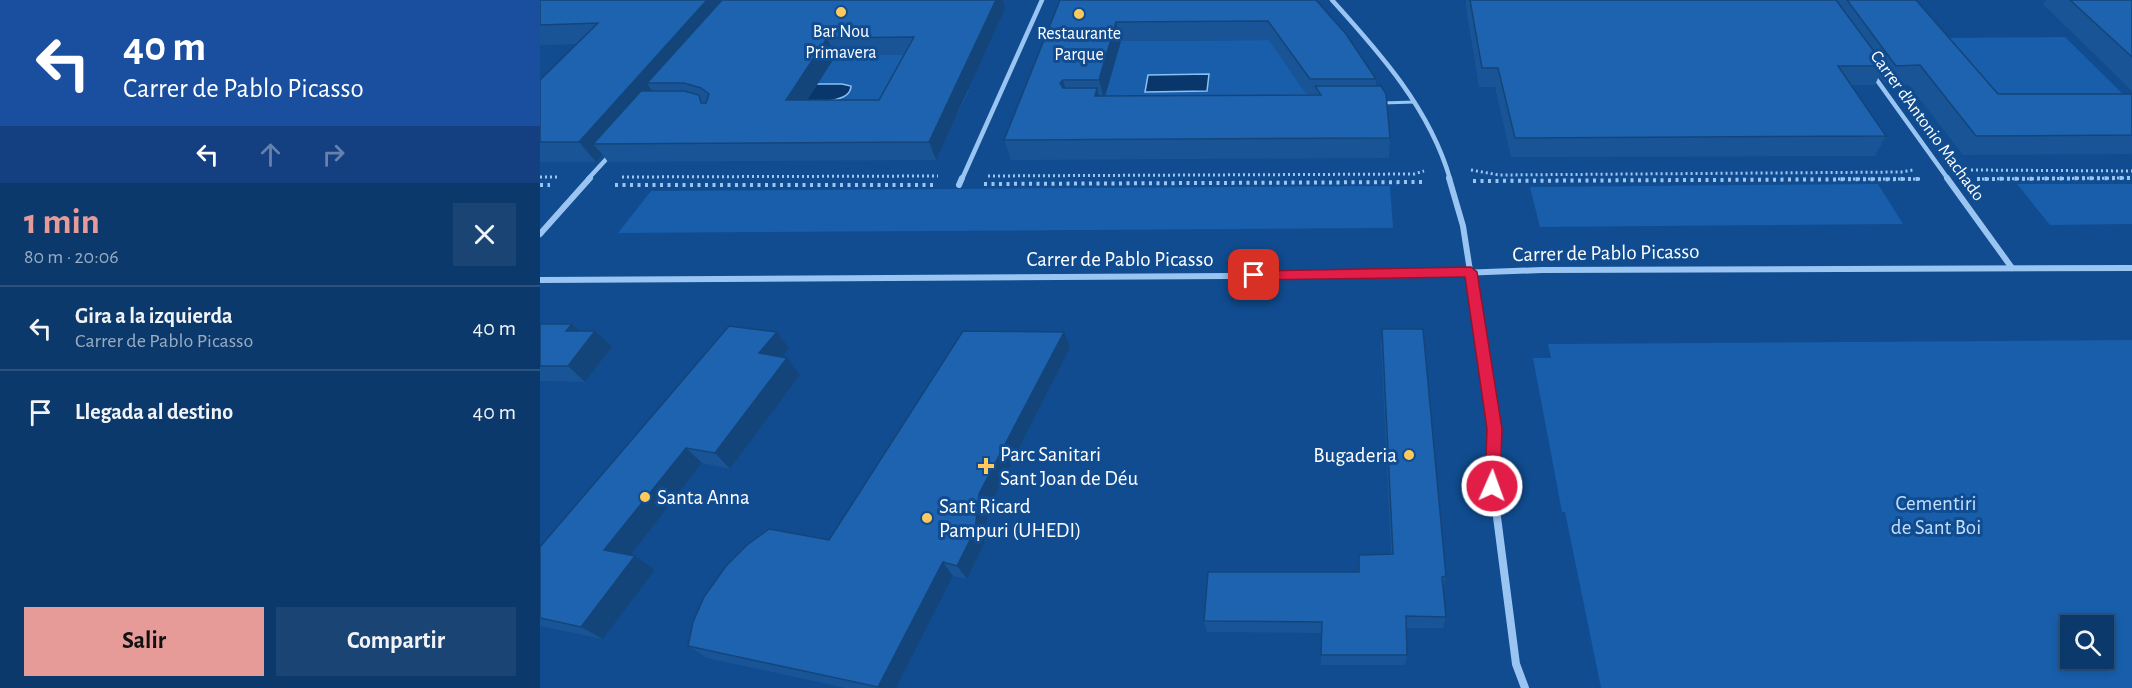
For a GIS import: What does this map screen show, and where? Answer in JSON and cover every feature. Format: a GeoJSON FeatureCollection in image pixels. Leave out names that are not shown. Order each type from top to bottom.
{"type":"FeatureCollection","features":[{"type":"Feature","properties":{"kind":"street"},"geometry":{"type":"LineString","coordinates":[[959,184],[1042,0]]}},
{"type":"Feature","properties":{"kind":"street"},"geometry":{"type":"LineString","coordinates":[[1332,0],[1376,48],[1416,102],[1447,171],[1463,225],[1495,429],[1492,486],[1516,664],[1524,688]]}},
{"type":"Feature","properties":{"kind":"street","name":"Carrer d'Antonio Machado"},"geometry":{"type":"LineString","coordinates":[[1871,73],[2012,268]]}},
{"type":"Feature","properties":{"kind":"street"},"geometry":{"type":"LineString","coordinates":[[540,234],[614,150]]}},
{"type":"Feature","properties":{"kind":"street","name":"Carrer de Pablo Picasso"},"geometry":{"type":"LineString","coordinates":[[540,280],[2132,268]]}},
{"type":"Feature","properties":{"kind":"lane"},"geometry":{"type":"LineString","coordinates":[[1378,103],[1416,102]]}},
{"type":"Feature","properties":{"kind":"path"},"geometry":{"type":"LineString","coordinates":[[1468,170],[1499,175],[1902,172],[1917,169]]}},
{"type":"Feature","properties":{"kind":"path"},"geometry":{"type":"LineString","coordinates":[[1966,170],[1981,172],[2132,171]]}},
{"type":"Feature","properties":{"kind":"path"},"geometry":{"type":"LineString","coordinates":[[615,176],[634,178],[1413,174],[1428,171]]}},
{"type":"Feature","properties":{"kind":"path"},"geometry":{"type":"LineString","coordinates":[[1973,179],[2132,178]]}},
{"type":"Feature","properties":{"kind":"path"},"geometry":{"type":"LineString","coordinates":[[1472,181],[1924,179]]}},
{"type":"Feature","properties":{"kind":"path"},"geometry":{"type":"LineString","coordinates":[[606,185],[1431,182]]}},
{"type":"Feature","properties":{"kind":"green space"},"geometry":{"type":"Polygon","coordinates":[[[2065,37],[2132,103],[1997,114],[1932,38],[2065,37]]]}},
{"type":"Feature","properties":{"kind":"green space"},"geometry":{"type":"Polygon","coordinates":[[[1270,40],[1302,88],[1369,88],[1384,114],[1028,116],[1107,89],[1121,41],[1270,40]]]}},
{"type":"Feature","properties":{"kind":"green space"},"geometry":{"type":"Polygon","coordinates":[[[802,42],[928,42],[902,90],[969,90],[956,117],[700,91],[802,42]]]}},
{"type":"Feature","properties":{"kind":"green space"},"geometry":{"type":"Polygon","coordinates":[[[1878,184],[1903,224],[1540,227],[1530,187],[1878,184]]]}},
{"type":"Feature","properties":{"kind":"green space"},"geometry":{"type":"Polygon","coordinates":[[[2017,184],[2132,184],[2132,224],[2050,225],[2017,184]]]}},
{"type":"Feature","properties":{"kind":"green space"},"geometry":{"type":"Polygon","coordinates":[[[1390,186],[1393,228],[618,233],[651,191],[1390,186]]]}},
{"type":"Feature","properties":{"kind":"green space","name":"Cementiri de Sant Boi"},"geometry":{"type":"Polygon","coordinates":[[[2132,340],[2132,688],[1601,688],[1565,512],[1562,512],[1533,358],[1551,358],[1548,344],[2132,340]]]}},
{"type":"Feature","properties":{"kind":"shaded area"},"geometry":{"type":"Polygon","coordinates":[[[1209,74],[1207,91],[1145,92],[1148,75],[1209,74]]]}},
{"type":"Feature","properties":{"kind":"shaded area"},"geometry":{"type":"Polygon","coordinates":[[[794,84],[851,86],[849,93],[833,100],[782,102],[794,84]]]}},
{"type":"Feature","properties":{"kind":"building"},"geometry":{"type":"Polygon","coordinates":[[[540,0],[707,0],[579,142],[540,142],[540,80],[598,23],[540,25],[540,0]]]}},
{"type":"Feature","properties":{"kind":"building"},"geometry":{"type":"Polygon","coordinates":[[[722,0],[996,0],[929,142],[593,144],[641,91],[684,91],[699,95],[701,103],[706,103],[709,94],[701,88],[684,83],[647,83],[722,0]],[[914,37],[827,38],[786,100],[879,100],[914,37]]]}},
{"type":"Feature","properties":{"kind":"building"},"geometry":{"type":"Polygon","coordinates":[[[1060,0],[1316,0],[1346,34],[1376,79],[1310,79],[1268,21],[1116,22],[1099,80],[1063,80],[1060,83],[1063,88],[1097,88],[1095,96],[1321,95],[1315,86],[1381,86],[1386,94],[1390,138],[1004,140],[1060,0]]]}},
{"type":"Feature","properties":{"kind":"building"},"geometry":{"type":"Polygon","coordinates":[[[1470,0],[1836,0],[1885,66],[1838,66],[1886,136],[1515,138],[1498,68],[1482,68],[1470,0]]]}},
{"type":"Feature","properties":{"kind":"building"},"geometry":{"type":"Polygon","coordinates":[[[1847,0],[1916,0],[1998,94],[2132,94],[2132,135],[1976,136],[1920,65],[1896,66],[1847,0]]]}},
{"type":"Feature","properties":{"kind":"building"},"geometry":{"type":"Polygon","coordinates":[[[2070,0],[2132,0],[2132,57],[2070,0]]]}},
{"type":"Feature","properties":{"kind":"building"},"geometry":{"type":"Polygon","coordinates":[[[540,324],[572,324],[566,331],[595,331],[568,366],[540,366],[540,324]]]}},
{"type":"Feature","properties":{"kind":"building"},"geometry":{"type":"Polygon","coordinates":[[[729,326],[777,332],[759,353],[787,358],[715,453],[686,448],[604,550],[635,556],[581,627],[540,618],[540,547],[729,326]]]}},
{"type":"Feature","properties":{"kind":"building","name":"Bugaderia"},"geometry":{"type":"Polygon","coordinates":[[[1382,329],[1423,329],[1446,576],[1442,577],[1446,617],[1406,616],[1407,655],[1321,655],[1322,622],[1204,621],[1208,572],[1359,572],[1359,555],[1393,554],[1382,329]]]}},
{"type":"Feature","properties":{"kind":"building","name":"Sant Ricard Pampuri (UHEDI)"},"geometry":{"type":"Polygon","coordinates":[[[963,331],[1064,332],[979,494],[975,530],[957,566],[943,562],[878,687],[688,646],[693,622],[704,597],[726,566],[747,545],[769,529],[829,540],[963,331]]]}},
{"type":"Feature","properties":{"kind":"place","name":"Bar Nou Primavera"},"geometry":{"type":"Point","coordinates":[841,12]}},
{"type":"Feature","properties":{"kind":"place","name":"Restaurante Parque"},"geometry":{"type":"Point","coordinates":[1079,14]}},
{"type":"Feature","properties":{"kind":"place","name":"Bugaderia"},"geometry":{"type":"Point","coordinates":[1409,455]}},
{"type":"Feature","properties":{"kind":"place","name":"Parc Sanitari Sant Joan de Déu"},"geometry":{"type":"Point","coordinates":[986,466]}},
{"type":"Feature","properties":{"kind":"place","name":"Santa Anna"},"geometry":{"type":"Point","coordinates":[645,497]}},
{"type":"Feature","properties":{"kind":"place","name":"Sant Ricard Pampuri (UHEDI)"},"geometry":{"type":"Point","coordinates":[927,518]}},
{"type":"Feature","properties":{"kind":"route"},"geometry":{"type":"LineString","coordinates":[[1254,275],[1407,275],[1471,272],[1495,429],[1492,486]]}}]}
